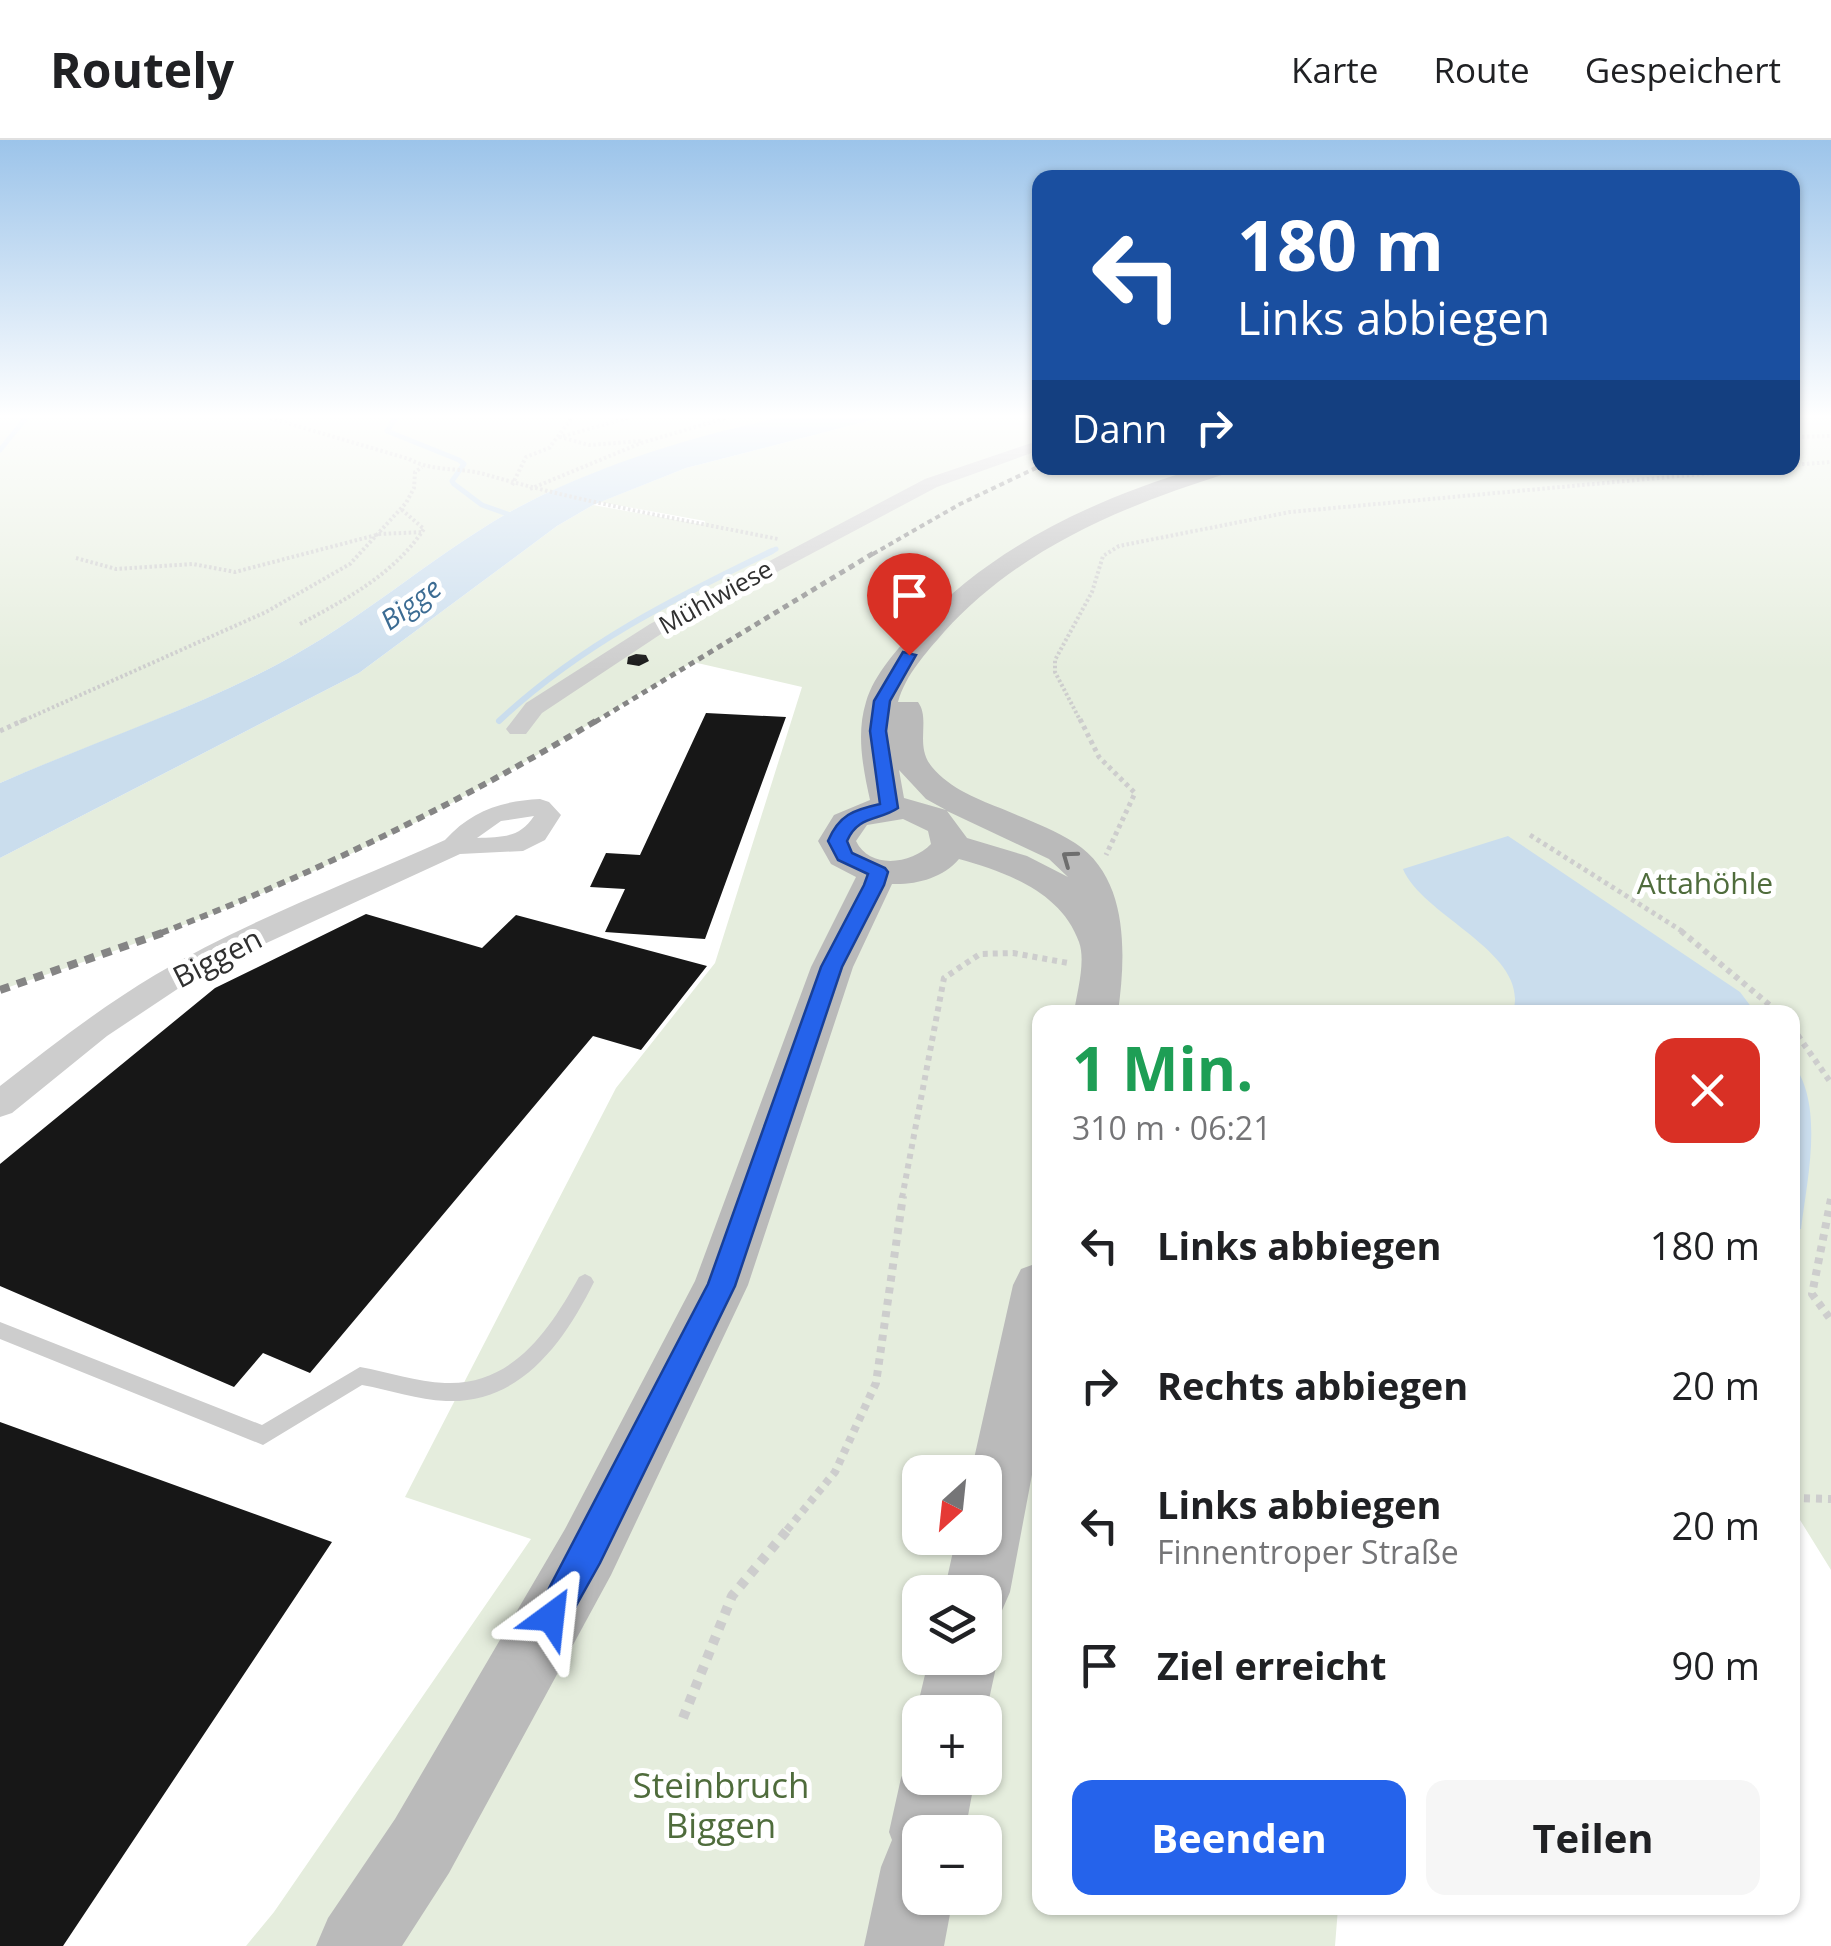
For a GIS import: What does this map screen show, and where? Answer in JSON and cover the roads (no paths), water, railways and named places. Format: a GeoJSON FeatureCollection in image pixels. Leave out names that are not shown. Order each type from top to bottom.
{"type":"FeatureCollection","features":[{"type":"Feature","properties":{"kind":"main road"},"geometry":{"type":"LineString","coordinates":[[889,808],[882,776],[880,716],[882,701],[909,655],[966,595],[1024,550],[1117,502]]}},
{"type":"Feature","properties":{"kind":"main road"},"geometry":{"type":"LineString","coordinates":[[909,655],[913,689],[904,718],[908,756],[916,771],[949,797],[1046,843],[1084,869],[1100,906],[1096,1005]]}},
{"type":"Feature","properties":{"kind":"main road"},"geometry":{"type":"LineString","coordinates":[[889,808],[919,810],[934,817],[945,826],[950,845],[934,862],[912,871],[878,872],[844,856],[838,841],[844,824],[859,814],[889,808]]}},
{"type":"Feature","properties":{"kind":"main road"},"geometry":{"type":"LineString","coordinates":[[950,845],[1012,862],[1043,877],[1070,897],[1087,917],[1099,956]]}},
{"type":"Feature","properties":{"kind":"main road"},"geometry":{"type":"LineString","coordinates":[[356,1946],[422,1846],[588,1552],[721,1286],[832,967],[878,872]]}},
{"type":"Feature","properties":{"kind":"main road"},"geometry":{"type":"LineString","coordinates":[[980,1575],[1032,1323]]}},
{"type":"Feature","properties":{"kind":"main road"},"geometry":{"type":"LineString","coordinates":[[904,1946],[910,1915]]}},
{"type":"Feature","properties":{"kind":"street","name":"Mühlwiese"},"geometry":{"type":"LineString","coordinates":[[518,729],[534,708],[657,628],[892,502]]}},
{"type":"Feature","properties":{"kind":"street","name":"Biggen"},"geometry":{"type":"LineString","coordinates":[[0,1104],[96,1028],[168,981],[234,946],[455,846]]}},
{"type":"Feature","properties":{"kind":"lane"},"geometry":{"type":"LineString","coordinates":[[0,1330],[264,1435],[360,1376],[450,1392],[488,1386],[526,1368],[560,1330],[585,1282]]}},
{"type":"Feature","properties":{"kind":"water","name":"Bigge"},"geometry":{"type":"Polygon","coordinates":[[[527,502],[600,502],[557,526],[359,673],[0,858],[0,783],[278,664],[337,629],[527,502]]]}},
{"type":"Feature","properties":{"kind":"water"},"geometry":{"type":"Polygon","coordinates":[[[1508,836],[1740,992],[1750,1005],[1513,1005],[1514,991],[1506,972],[1491,953],[1414,887],[1403,869],[1508,836]]]}},
{"type":"Feature","properties":{"kind":"water"},"geometry":{"type":"Polygon","coordinates":[[[1800,1076],[1811,1121],[1800,1229],[1800,1076]]]}},
{"type":"Feature","properties":{"kind":"waterway"},"geometry":{"type":"LineString","coordinates":[[478,502],[516,517]]}},
{"type":"Feature","properties":{"kind":"waterway"},"geometry":{"type":"LineString","coordinates":[[767,554],[776,549]]}},
{"type":"Feature","properties":{"kind":"waterway"},"geometry":{"type":"LineString","coordinates":[[499,721],[595,647],[699,587],[772,551]]}},
{"type":"Feature","properties":{"kind":"railway"},"geometry":{"type":"LineString","coordinates":[[873,554],[964,502]]}},
{"type":"Feature","properties":{"kind":"railway"},"geometry":{"type":"LineString","coordinates":[[595,722],[877,551]]}},
{"type":"Feature","properties":{"kind":"railway"},"geometry":{"type":"LineString","coordinates":[[161,933],[385,835],[493,780],[599,719]]}},
{"type":"Feature","properties":{"kind":"railway"},"geometry":{"type":"LineString","coordinates":[[0,990],[168,931]]}},
{"type":"Feature","properties":{"kind":"park label","name":"Attahöhle"},"geometry":{"type":"Point","coordinates":[1705,882]}},
{"type":"Feature","properties":{"kind":"park label","name":"Steinbruch Biggen"},"geometry":{"type":"Point","coordinates":[721,1804]}}]}
